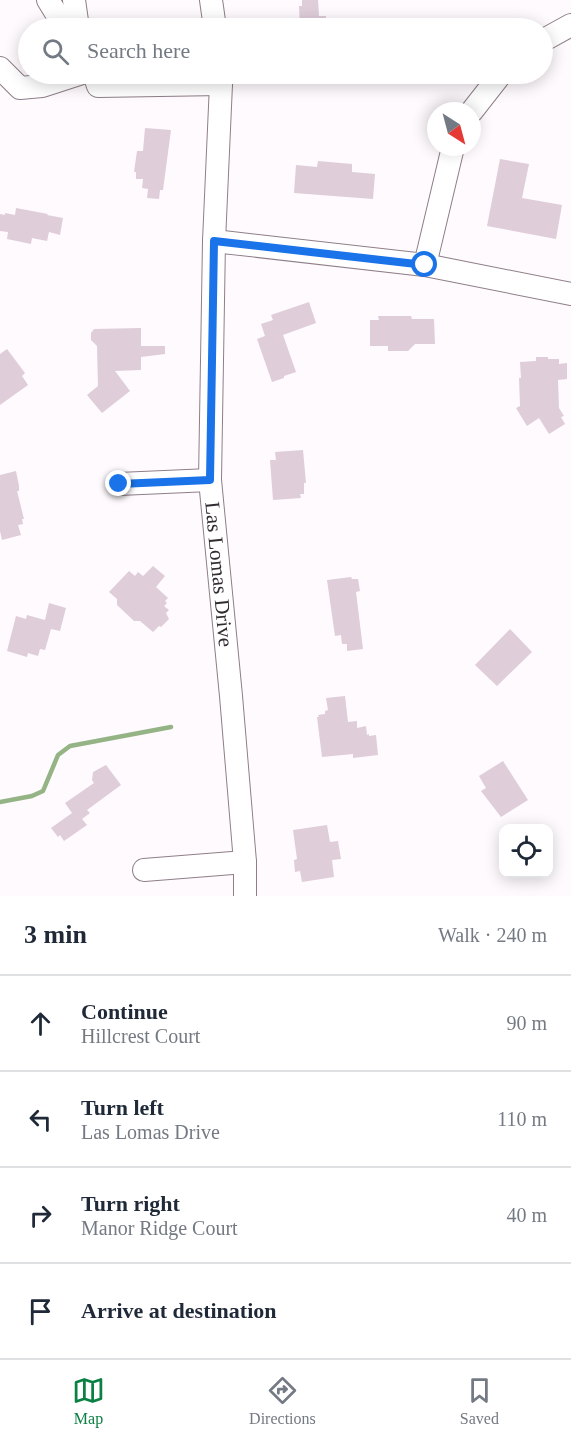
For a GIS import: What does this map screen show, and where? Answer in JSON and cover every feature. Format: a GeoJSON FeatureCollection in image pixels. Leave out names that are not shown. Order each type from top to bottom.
{"type":"FeatureCollection","features":[{"type":"Feature","properties":{"kind":"street"},"geometry":{"type":"LineString","coordinates":[[48,0],[56,13],[63,18]]}},
{"type":"Feature","properties":{"kind":"street"},"geometry":{"type":"LineString","coordinates":[[74,0],[76,18]]}},
{"type":"Feature","properties":{"kind":"street"},"geometry":{"type":"LineString","coordinates":[[211,0],[213,18]]}},
{"type":"Feature","properties":{"kind":"street"},"geometry":{"type":"LineString","coordinates":[[553,35],[571,25]]}},
{"type":"Feature","properties":{"kind":"street"},"geometry":{"type":"LineString","coordinates":[[0,68],[20,88],[48,84]]}},
{"type":"Feature","properties":{"kind":"street","name":"Las Lomas Drive"},"geometry":{"type":"LineString","coordinates":[[221,84],[214,241],[210,480],[245,861],[245,896]]}},
{"type":"Feature","properties":{"kind":"street"},"geometry":{"type":"LineString","coordinates":[[479,102],[493,84]]}},
{"type":"Feature","properties":{"kind":"street"},"geometry":{"type":"LineString","coordinates":[[425,265],[451,156]]}},
{"type":"Feature","properties":{"kind":"street"},"geometry":{"type":"LineString","coordinates":[[214,241],[425,265],[571,294]]}},
{"type":"Feature","properties":{"kind":"street"},"geometry":{"type":"LineString","coordinates":[[119,484],[210,480]]}},
{"type":"Feature","properties":{"kind":"street"},"geometry":{"type":"LineString","coordinates":[[144,870],[245,861]]}},
{"type":"Feature","properties":{"kind":"building"},"geometry":{"type":"Polygon","coordinates":[[[302,0],[318,0],[319,16],[326,16],[326,18],[300,18],[299,6],[302,6],[302,0]]]}},
{"type":"Feature","properties":{"kind":"building"},"geometry":{"type":"Polygon","coordinates":[[[145,128],[171,130],[163,190],[160,190],[159,199],[147,198],[148,189],[142,188],[143,179],[136,179],[136,172],[134,172],[137,151],[143,151],[145,128]]]}},
{"type":"Feature","properties":{"kind":"building"},"geometry":{"type":"Polygon","coordinates":[[[500,159],[529,164],[522,198],[562,205],[556,239],[487,226],[500,159]]]}},
{"type":"Feature","properties":{"kind":"building"},"geometry":{"type":"Polygon","coordinates":[[[318,161],[352,164],[352,172],[375,174],[373,199],[294,193],[296,165],[317,167],[318,161]]]}},
{"type":"Feature","properties":{"kind":"building"},"geometry":{"type":"Polygon","coordinates":[[[16,208],[63,218],[60,235],[49,232],[47,241],[32,238],[31,244],[7,239],[8,232],[0,231],[0,214],[15,215],[16,208]]]}},
{"type":"Feature","properties":{"kind":"building"},"geometry":{"type":"Polygon","coordinates":[[[309,302],[316,323],[283,335],[296,372],[272,382],[257,339],[265,336],[261,324],[273,320],[271,315],[309,302]]]}},
{"type":"Feature","properties":{"kind":"building"},"geometry":{"type":"Polygon","coordinates":[[[378,316],[434,319],[435,344],[415,344],[408,351],[388,351],[388,346],[370,346],[370,320],[379,320],[378,316]]]}},
{"type":"Feature","properties":{"kind":"building"},"geometry":{"type":"Polygon","coordinates":[[[141,328],[141,346],[165,346],[165,354],[141,357],[141,370],[115,371],[130,391],[102,413],[87,395],[98,386],[97,346],[91,340],[91,333],[94,329],[141,328]]]}},
{"type":"Feature","properties":{"kind":"building"},"geometry":{"type":"Polygon","coordinates":[[[7,349],[25,373],[22,376],[28,385],[0,405],[0,354],[7,349]]]}},
{"type":"Feature","properties":{"kind":"building"},"geometry":{"type":"Polygon","coordinates":[[[536,357],[559,359],[559,364],[567,363],[567,379],[558,380],[559,408],[564,416],[561,417],[565,424],[549,434],[539,418],[527,426],[516,408],[520,406],[520,362],[536,361],[536,357]]]}},
{"type":"Feature","properties":{"kind":"building"},"geometry":{"type":"Polygon","coordinates":[[[303,450],[306,483],[304,483],[304,494],[300,494],[301,498],[273,500],[270,460],[276,460],[275,452],[303,450]]]}},
{"type":"Feature","properties":{"kind":"building"},"geometry":{"type":"Polygon","coordinates":[[[16,471],[19,486],[19,491],[17,491],[24,519],[22,519],[23,524],[18,525],[21,535],[2,540],[0,475],[16,471]]]}},
{"type":"Feature","properties":{"kind":"building"},"geometry":{"type":"Polygon","coordinates":[[[153,566],[165,576],[156,587],[168,598],[164,606],[169,610],[166,613],[169,619],[153,632],[140,621],[134,621],[117,605],[117,599],[109,592],[129,571],[135,576],[138,572],[143,576],[153,566]]]}},
{"type":"Feature","properties":{"kind":"building"},"geometry":{"type":"Polygon","coordinates":[[[351,577],[358,579],[360,591],[356,592],[363,649],[347,651],[347,644],[342,644],[341,635],[335,636],[327,580],[351,577]]]}},
{"type":"Feature","properties":{"kind":"building"},"geometry":{"type":"Polygon","coordinates":[[[49,603],[66,608],[60,631],[51,629],[45,650],[40,649],[38,656],[28,653],[27,657],[7,651],[16,616],[26,619],[27,615],[45,620],[49,603]]]}},
{"type":"Feature","properties":{"kind":"building"},"geometry":{"type":"Polygon","coordinates":[[[510,629],[532,652],[497,686],[475,665],[510,629]]]}},
{"type":"Feature","properties":{"kind":"building"},"geometry":{"type":"Polygon","coordinates":[[[345,696],[348,722],[357,721],[357,728],[366,726],[367,735],[376,735],[378,755],[353,758],[353,754],[322,757],[317,717],[328,710],[326,698],[345,696]]]}},
{"type":"Feature","properties":{"kind":"building"},"geometry":{"type":"Polygon","coordinates":[[[503,761],[528,800],[501,817],[481,791],[486,788],[479,776],[503,761]]]}},
{"type":"Feature","properties":{"kind":"building"},"geometry":{"type":"Polygon","coordinates":[[[106,765],[121,785],[87,810],[90,813],[82,819],[87,825],[64,841],[51,828],[72,813],[65,803],[94,783],[93,772],[106,765]]]}},
{"type":"Feature","properties":{"kind":"building"},"geometry":{"type":"Polygon","coordinates":[[[327,825],[330,842],[338,841],[341,859],[332,860],[334,877],[302,882],[300,871],[295,872],[294,860],[297,859],[293,830],[327,825]]]}},
{"type":"Feature","properties":{"kind":"waterway"},"geometry":{"type":"LineString","coordinates":[[0,802],[32,796],[43,791],[58,755],[70,746],[171,727]]}},
{"type":"Feature","properties":{"kind":"route"},"geometry":{"type":"LineString","coordinates":[[119,484],[210,480],[214,241],[425,265]]}}]}
